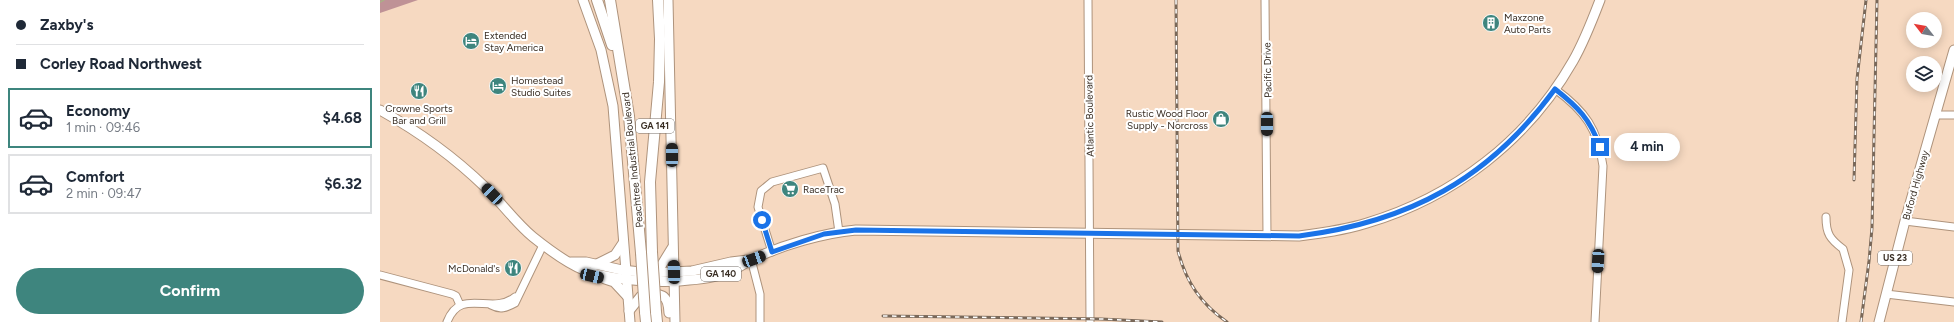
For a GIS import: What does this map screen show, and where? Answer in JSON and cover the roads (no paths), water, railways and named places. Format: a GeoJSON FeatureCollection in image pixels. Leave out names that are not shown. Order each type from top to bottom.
{"type":"FeatureCollection","features":[{"type":"Feature","properties":{"kind":"highway","name":"GA 141"},"geometry":{"type":"LineString","coordinates":[[597,0],[623,78]]}},
{"type":"Feature","properties":{"kind":"highway","name":"Peachtree Industrial Boulevard"},"geometry":{"type":"LineString","coordinates":[[610,0],[629,116],[645,317]]}},
{"type":"Feature","properties":{"kind":"highway","name":"Peachtree Industrial Boulevard"},"geometry":{"type":"LineString","coordinates":[[656,317],[650,182],[660,51],[658,0]]}},
{"type":"Feature","properties":{"kind":"main road"},"geometry":{"type":"LineString","coordinates":[[583,0],[599,44],[610,88],[615,119],[620,180],[624,185],[628,258],[641,275],[667,286],[674,299]]}},
{"type":"Feature","properties":{"kind":"main road"},"geometry":{"type":"LineString","coordinates":[[668,0],[673,245],[678,279],[674,299],[675,322]]}},
{"type":"Feature","properties":{"kind":"main road","name":"GA 140"},"geometry":{"type":"LineString","coordinates":[[380,110],[426,138],[485,187],[528,232],[543,245],[584,270],[678,279],[732,271],[752,260],[772,252],[824,234],[839,232],[1091,232],[1267,236],[1314,234],[1366,224],[1401,212],[1432,198],[1470,175],[1513,139],[1536,115],[1555,89],[1576,54],[1600,0]]}},
{"type":"Feature","properties":{"kind":"main road","name":"Buford Highway"},"geometry":{"type":"LineString","coordinates":[[1879,322],[1905,221],[1954,50]]}},
{"type":"Feature","properties":{"kind":"main road","name":"Peachtree Industrial Boulevard"},"geometry":{"type":"LineString","coordinates":[[620,180],[623,241],[641,275],[627,297],[630,322]]}},
{"type":"Feature","properties":{"kind":"main road"},"geometry":{"type":"LineString","coordinates":[[596,265],[615,255],[623,241]]}},
{"type":"Feature","properties":{"kind":"main road"},"geometry":{"type":"LineString","coordinates":[[673,245],[676,259],[680,265],[687,269],[731,262]]}},
{"type":"Feature","properties":{"kind":"main road"},"geometry":{"type":"LineString","coordinates":[[570,262],[583,274],[614,282],[627,297],[641,275],[661,266],[668,258],[673,245]]}},
{"type":"Feature","properties":{"kind":"main road","name":"GA 140"},"geometry":{"type":"LineString","coordinates":[[678,279],[698,270],[731,262],[752,260]]}},
{"type":"Feature","properties":{"kind":"main road","name":"GA 140"},"geometry":{"type":"LineString","coordinates":[[570,262],[577,261],[641,275]]}},
{"type":"Feature","properties":{"kind":"main road"},"geometry":{"type":"LineString","coordinates":[[674,299],[683,285],[678,279]]}},
{"type":"Feature","properties":{"kind":"main road"},"geometry":{"type":"LineString","coordinates":[[628,311],[641,296],[663,296],[668,302],[669,322]]}},
{"type":"Feature","properties":{"kind":"street","name":"Atlantic Boulevard"},"geometry":{"type":"LineString","coordinates":[[1088,0],[1091,232],[1090,322]]}},
{"type":"Feature","properties":{"kind":"street","name":"Pacific Drive"},"geometry":{"type":"LineString","coordinates":[[1265,0],[1267,236]]}},
{"type":"Feature","properties":{"kind":"street"},"geometry":{"type":"LineString","coordinates":[[1555,89],[1583,113],[1594,129],[1600,147],[1603,166],[1595,322]]}},
{"type":"Feature","properties":{"kind":"street"},"geometry":{"type":"LineString","coordinates":[[1935,115],[1954,115]]}},
{"type":"Feature","properties":{"kind":"street"},"geometry":{"type":"LineString","coordinates":[[772,252],[760,214],[758,202],[764,186],[772,182],[823,168],[835,204],[839,232]]}},
{"type":"Feature","properties":{"kind":"street"},"geometry":{"type":"LineString","coordinates":[[1826,217],[1826,230],[1834,243],[1843,249],[1849,270],[1842,322]]}},
{"type":"Feature","properties":{"kind":"street"},"geometry":{"type":"LineString","coordinates":[[1905,221],[1954,227]]}},
{"type":"Feature","properties":{"kind":"street"},"geometry":{"type":"LineString","coordinates":[[447,322],[451,311],[460,305],[469,302],[491,305],[498,308],[507,308],[515,303],[543,245]]}},
{"type":"Feature","properties":{"kind":"street"},"geometry":{"type":"LineString","coordinates":[[752,260],[760,294],[760,322]]}},
{"type":"Feature","properties":{"kind":"street"},"geometry":{"type":"LineString","coordinates":[[380,275],[452,294],[456,296],[460,305]]}},
{"type":"Feature","properties":{"kind":"street"},"geometry":{"type":"LineString","coordinates":[[1886,294],[1954,302]]}},
{"type":"Feature","properties":{"kind":"waterway"},"geometry":{"type":"LineString","coordinates":[[380,2],[384,0]]}},
{"type":"Feature","properties":{"kind":"railway"},"geometry":{"type":"LineString","coordinates":[[1176,0],[1178,251],[1185,273],[1202,300],[1227,322]]}},
{"type":"Feature","properties":{"kind":"railway"},"geometry":{"type":"LineString","coordinates":[[1854,180],[1857,79],[1866,0]]}},
{"type":"Feature","properties":{"kind":"railway"},"geometry":{"type":"LineString","coordinates":[[1861,322],[1872,228],[1877,0]]}},
{"type":"Feature","properties":{"kind":"railway"},"geometry":{"type":"LineString","coordinates":[[883,316],[1101,319],[1162,322]]}},
{"type":"Feature","properties":{"kind":"place","name":"Maxzone Auto Parts"},"geometry":{"type":"Point","coordinates":[1491,23]}},
{"type":"Feature","properties":{"kind":"place","name":"Extended Stay America"},"geometry":{"type":"Point","coordinates":[471,41]}},
{"type":"Feature","properties":{"kind":"place","name":"Homestead Studio Suites"},"geometry":{"type":"Point","coordinates":[498,86]}},
{"type":"Feature","properties":{"kind":"place","name":"Crowne Sports Bar and Grill"},"geometry":{"type":"Point","coordinates":[419,91]}},
{"type":"Feature","properties":{"kind":"place","name":"Rustic Wood Floor Supply - Norcross"},"geometry":{"type":"Point","coordinates":[1221,119]}},
{"type":"Feature","properties":{"kind":"place","name":"RaceTrac"},"geometry":{"type":"Point","coordinates":[790,189]}},
{"type":"Feature","properties":{"kind":"place","name":"McDonald's"},"geometry":{"type":"Point","coordinates":[513,268]}}]}
